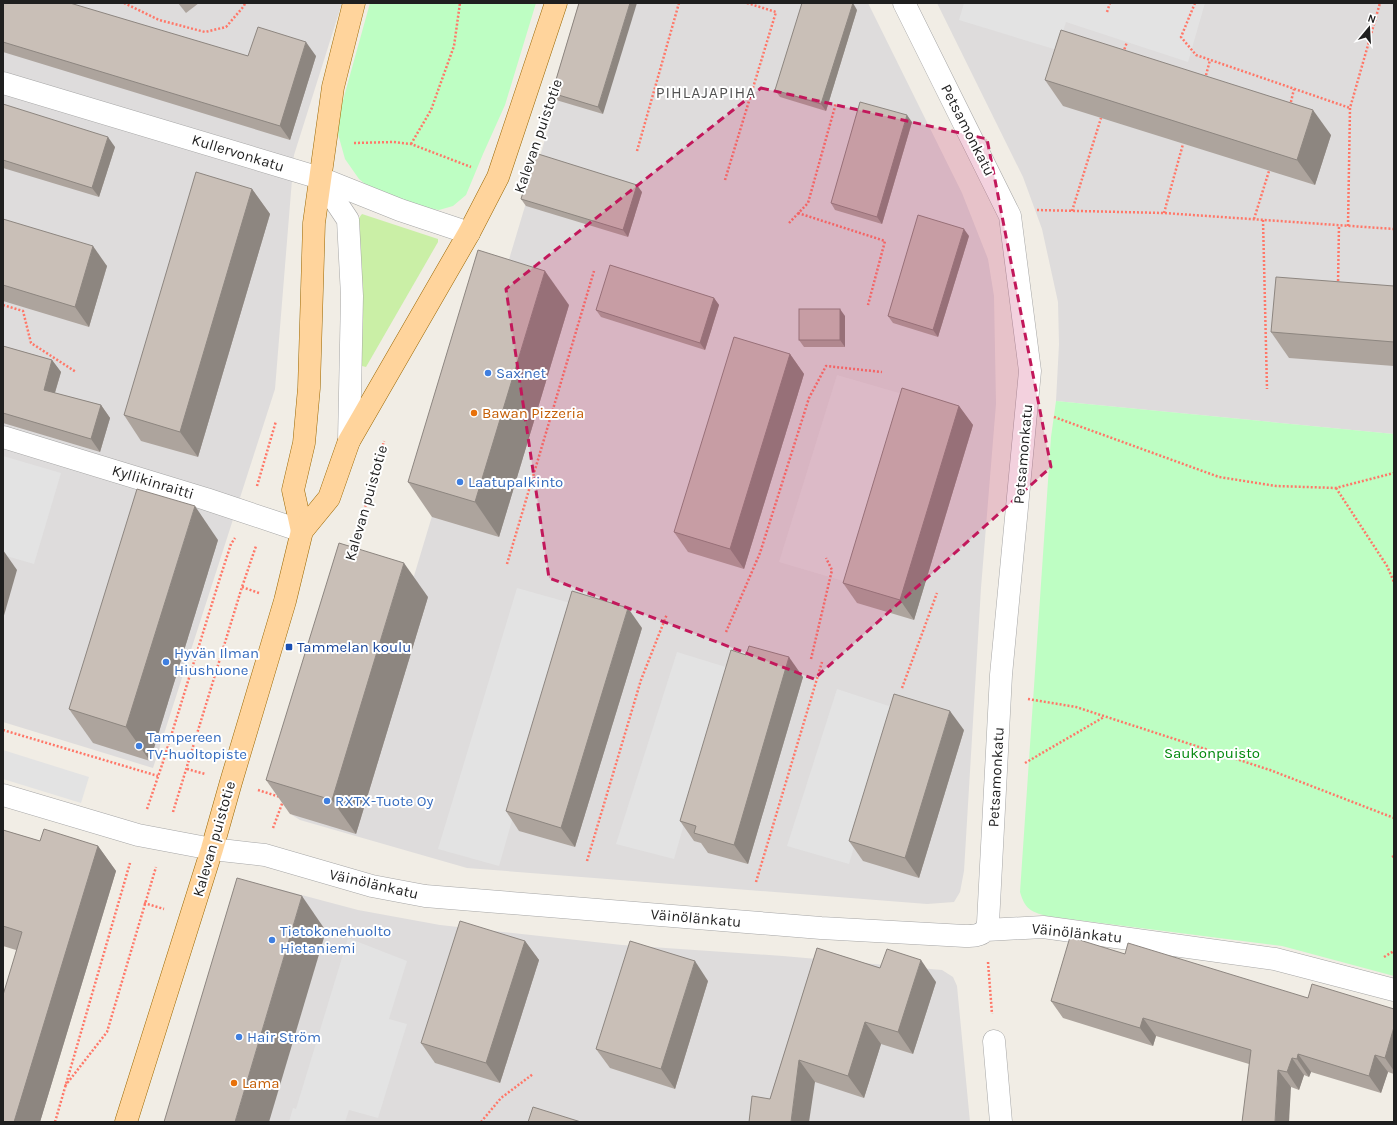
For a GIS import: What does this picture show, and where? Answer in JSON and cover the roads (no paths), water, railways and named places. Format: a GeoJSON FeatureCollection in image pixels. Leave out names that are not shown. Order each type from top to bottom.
{"type":"FeatureCollection","features":[{"type":"Feature","properties":{"kind":"main road","name":"Kalevan puistotie"},"geometry":{"type":"LineString","coordinates":[[302,531],[293,490],[304,443],[309,388],[314,223],[333,87],[354,3]]}},
{"type":"Feature","properties":{"kind":"main road","name":"Kalevan puistotie"},"geometry":{"type":"LineString","coordinates":[[126,1122],[212,849],[285,601],[302,531],[329,498],[349,441],[469,233],[498,178],[556,3]]}},
{"type":"Feature","properties":{"kind":"street","name":"Petsamonkatu"},"geometry":{"type":"LineString","coordinates":[[904,3],[1010,216],[1030,371],[1000,695],[988,923],[986,930]]}},
{"type":"Feature","properties":{"kind":"street","name":"Kullervonkatu"},"geometry":{"type":"LineString","coordinates":[[3,83],[320,178],[400,210],[469,233]]}},
{"type":"Feature","properties":{"kind":"street","name":"Kalevan puistotie"},"geometry":{"type":"LineString","coordinates":[[320,178],[348,220],[352,296],[349,441]]}},
{"type":"Feature","properties":{"kind":"street","name":"Kyllikinraitti"},"geometry":{"type":"LineString","coordinates":[[3,437],[258,515],[302,531]]}},
{"type":"Feature","properties":{"kind":"street","name":"Väinölänkatu"},"geometry":{"type":"LineString","coordinates":[[3,794],[138,835],[212,849],[265,855],[372,886],[424,896],[821,928],[964,936],[983,933],[986,930],[1043,927],[1275,959],[1394,990]]}},
{"type":"Feature","properties":{"kind":"street"},"geometry":{"type":"LineString","coordinates":[[994,1041],[1001,1122]]}},
{"type":"Feature","properties":{"kind":"place","name":"Sax.net"},"geometry":{"type":"Point","coordinates":[488,373]}},
{"type":"Feature","properties":{"kind":"place","name":"Bawan Pizzeria"},"geometry":{"type":"Point","coordinates":[474,413]}},
{"type":"Feature","properties":{"kind":"place","name":"Laatupalkinto"},"geometry":{"type":"Point","coordinates":[460,482]}},
{"type":"Feature","properties":{"kind":"place","name":"Tammelan koulu"},"geometry":{"type":"Point","coordinates":[289,647]}},
{"type":"Feature","properties":{"kind":"place","name":"Hyvän Ilman Hiushuone"},"geometry":{"type":"Point","coordinates":[166,662]}},
{"type":"Feature","properties":{"kind":"place","name":"Tampereen TV-huoltopiste"},"geometry":{"type":"Point","coordinates":[139,746]}},
{"type":"Feature","properties":{"kind":"place","name":"RXTX-Tuote Oy"},"geometry":{"type":"Point","coordinates":[327,801]}},
{"type":"Feature","properties":{"kind":"place","name":"Tietokonehuolto Hietaniemi"},"geometry":{"type":"Point","coordinates":[272,940]}},
{"type":"Feature","properties":{"kind":"place","name":"Hair Ström"},"geometry":{"type":"Point","coordinates":[239,1037]}},
{"type":"Feature","properties":{"kind":"place","name":"Lama"},"geometry":{"type":"Point","coordinates":[234,1083]}},
{"type":"Feature","properties":{"kind":"district","name":"PIHLAJAPIHA"},"geometry":{"type":"Point","coordinates":[706,92]}},
{"type":"Feature","properties":{"kind":"park label","name":"Saukonpuisto"},"geometry":{"type":"Point","coordinates":[1212,753]}}]}
